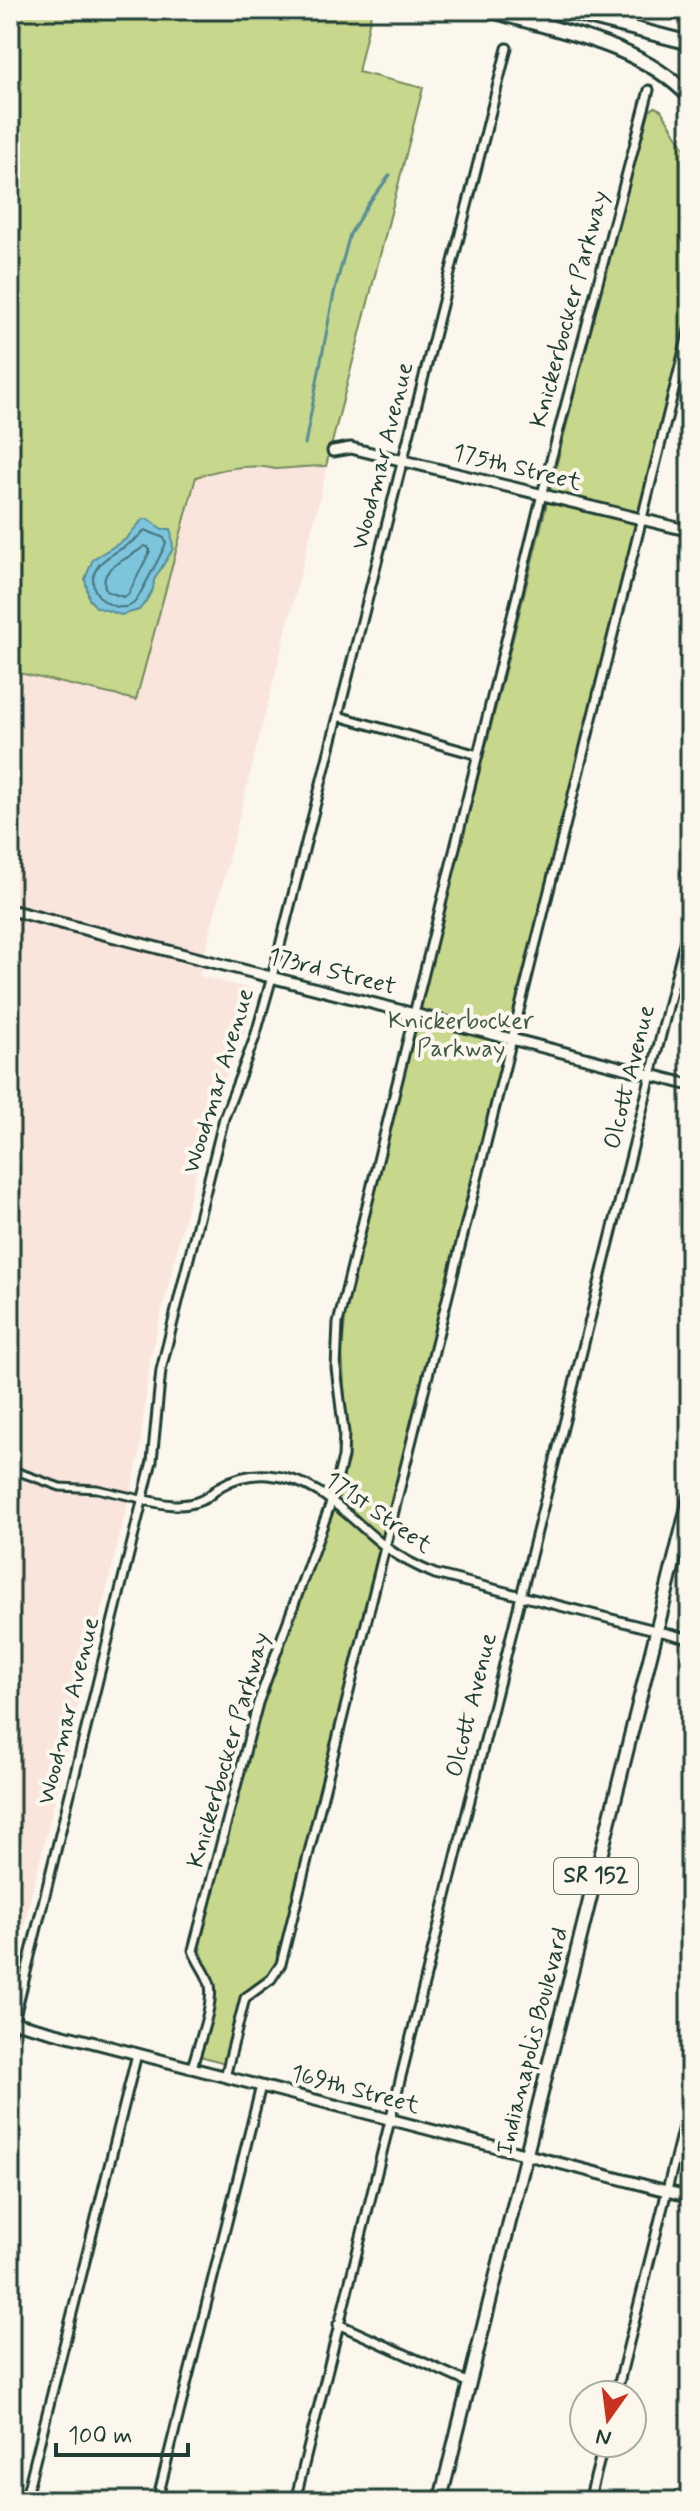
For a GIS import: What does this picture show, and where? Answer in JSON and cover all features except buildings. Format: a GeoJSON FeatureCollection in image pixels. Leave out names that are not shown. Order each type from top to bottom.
{"type":"FeatureCollection","features":[{"type":"Feature","properties":{"kind":"highway"},"geometry":{"type":"LineString","coordinates":[[489,10],[624,50],[659,70],[690,97]]}},
{"type":"Feature","properties":{"kind":"highway"},"geometry":{"type":"LineString","coordinates":[[561,10],[690,43]]}},
{"type":"Feature","properties":{"kind":"highway"},"geometry":{"type":"LineString","coordinates":[[684,10],[690,12]]}},
{"type":"Feature","properties":{"kind":"main road","name":"Indianapolis Boulevard"},"geometry":{"type":"LineString","coordinates":[[440,2501],[690,1497]]}},
{"type":"Feature","properties":{"kind":"street","name":"Woodmar Avenue"},"geometry":{"type":"LineString","coordinates":[[10,2037],[155,1444],[161,1370],[214,1157],[272,977],[507,48]]}},
{"type":"Feature","properties":{"kind":"street","name":"Knickerbocker Parkway"},"geometry":{"type":"LineString","coordinates":[[192,2068],[211,1998],[209,1983],[193,1950],[258,1703],[332,1500],[343,1457],[344,1433],[336,1368],[338,1323],[542,494],[649,90]]}},
{"type":"Feature","properties":{"kind":"street"},"geometry":{"type":"LineString","coordinates":[[225,2077],[245,1998],[271,1979],[281,1964],[690,326]]}},
{"type":"Feature","properties":{"kind":"street","name":"175th Street"},"geometry":{"type":"LineString","coordinates":[[333,451],[351,448],[690,531]]}},
{"type":"Feature","properties":{"kind":"street"},"geometry":{"type":"LineString","coordinates":[[338,716],[478,755]]}},
{"type":"Feature","properties":{"kind":"street","name":"173rd Street"},"geometry":{"type":"LineString","coordinates":[[10,910],[690,1085]]}},
{"type":"Feature","properties":{"kind":"street","name":"Olcott Avenue"},"geometry":{"type":"LineString","coordinates":[[295,2501],[690,919]]}},
{"type":"Feature","properties":{"kind":"street"},"geometry":{"type":"LineString","coordinates":[[10,1469],[60,1487],[97,1489],[141,1499]]}},
{"type":"Feature","properties":{"kind":"street","name":"171st Street"},"geometry":{"type":"LineString","coordinates":[[141,1499],[166,1505],[183,1505],[203,1500],[240,1476],[270,1475],[301,1484],[332,1500],[386,1547],[414,1566],[690,1639]]}},
{"type":"Feature","properties":{"kind":"street","name":"169th Street"},"geometry":{"type":"LineString","coordinates":[[12,2022],[690,2197]]}},
{"type":"Feature","properties":{"kind":"street"},"geometry":{"type":"LineString","coordinates":[[25,2501],[137,2054]]}},
{"type":"Feature","properties":{"kind":"street"},"geometry":{"type":"LineString","coordinates":[[157,2501],[261,2086]]}},
{"type":"Feature","properties":{"kind":"street"},"geometry":{"type":"LineString","coordinates":[[620,2379],[690,2098]]}},
{"type":"Feature","properties":{"kind":"street"},"geometry":{"type":"LineString","coordinates":[[338,2324],[469,2383]]}},
{"type":"Feature","properties":{"kind":"street"},"geometry":{"type":"LineString","coordinates":[[589,2501],[600,2459]]}},
{"type":"Feature","properties":{"kind":"shaded area"},"geometry":{"type":"Polygon","coordinates":[[[10,10],[372,10],[358,72],[423,88],[199,976],[255,990],[248,1023],[210,1115],[150,1359],[139,1458],[10,1982],[10,10]]]}},
{"type":"Feature","properties":{"kind":"green space"},"geometry":{"type":"Polygon","coordinates":[[[10,10],[372,10],[358,72],[423,88],[326,466],[276,469],[238,467],[196,477],[136,700],[10,671],[10,10]]]}},
{"type":"Feature","properties":{"kind":"green space","name":"Knickerbocker Parkway"},"geometry":{"type":"Polygon","coordinates":[[[655,107],[661,110],[690,156],[690,312],[277,1963],[272,1972],[243,1996],[225,2063],[200,2056],[212,2013],[215,1987],[200,1945],[265,1684],[342,1485],[348,1452],[342,1350],[347,1299],[606,268],[646,114],[655,107]]]}},
{"type":"Feature","properties":{"kind":"water"},"geometry":{"type":"Polygon","coordinates":[[[143,519],[162,529],[171,529],[173,549],[154,580],[153,589],[139,610],[121,615],[96,607],[89,599],[85,579],[93,559],[126,539],[143,519]]]}},
{"type":"Feature","properties":{"kind":"waterway"},"geometry":{"type":"LineString","coordinates":[[305,444],[334,293],[350,234],[390,175]]}}]}
